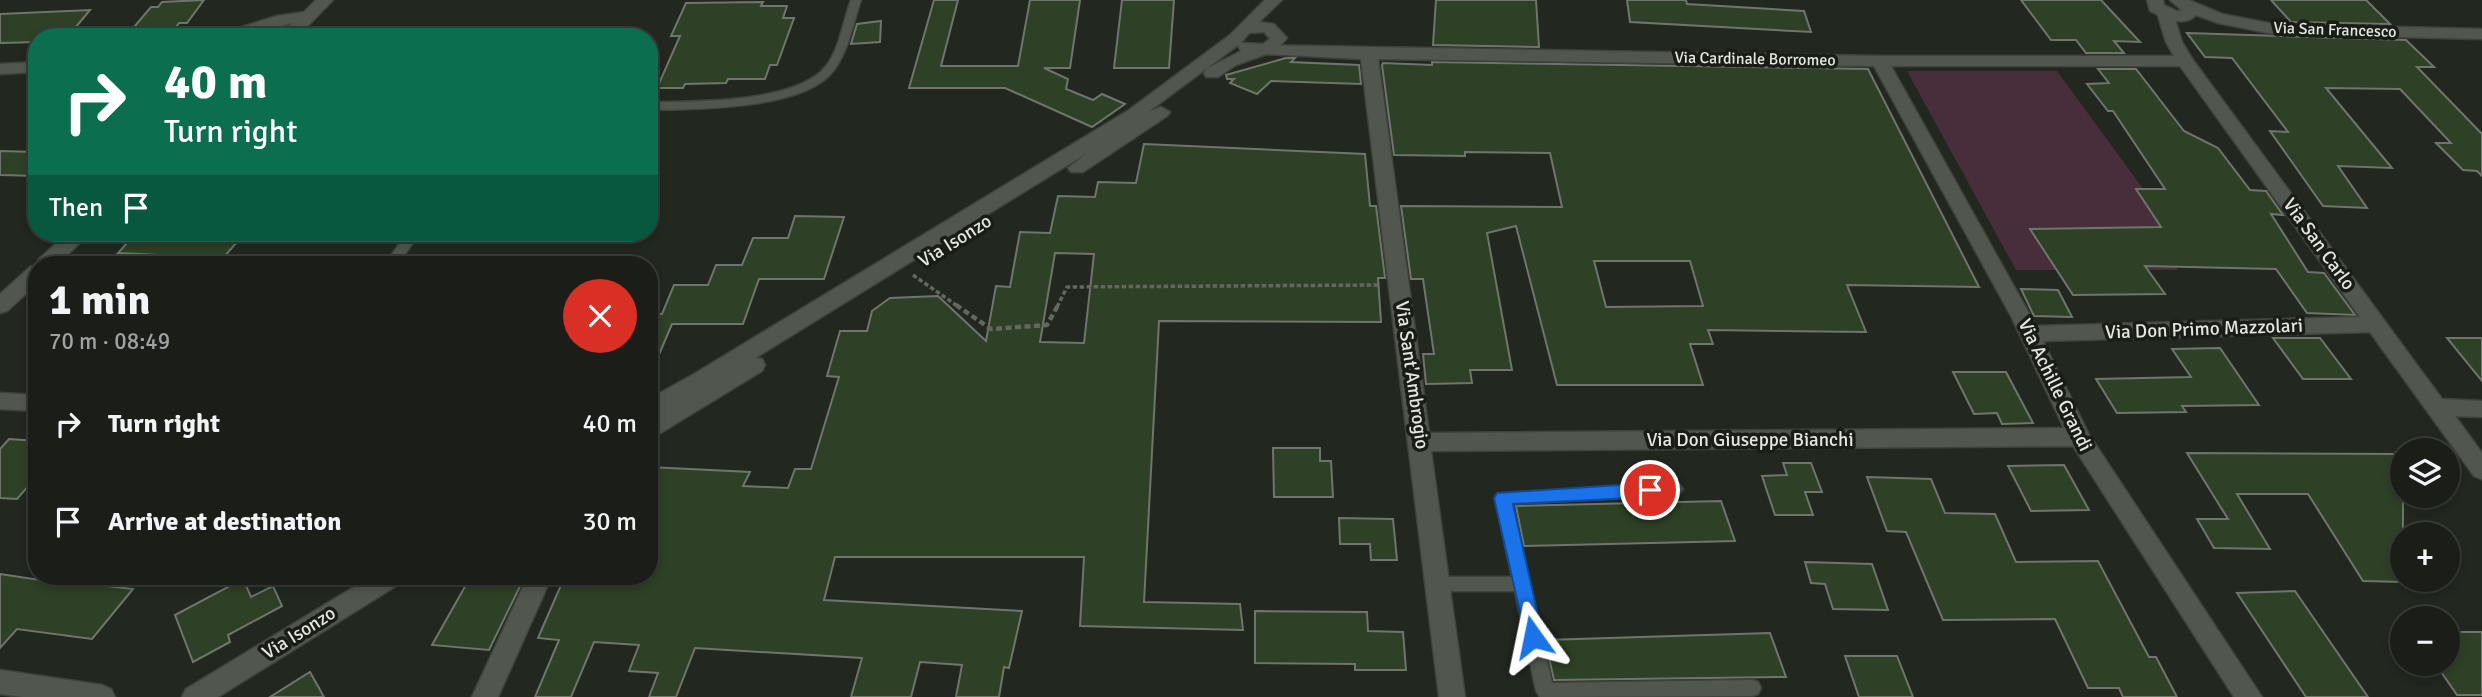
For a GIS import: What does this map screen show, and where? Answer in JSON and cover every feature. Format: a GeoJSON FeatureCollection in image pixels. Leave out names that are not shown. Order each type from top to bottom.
{"type":"FeatureCollection","features":[{"type":"Feature","properties":{"kind":"street"},"geometry":{"type":"LineString","coordinates":[[295,28],[325,0]]}},
{"type":"Feature","properties":{"kind":"street","name":"Via Isonzo"},"geometry":{"type":"LineString","coordinates":[[658,404],[702,380],[1135,114],[1241,33],[1274,0]]}},
{"type":"Feature","properties":{"kind":"street"},"geometry":{"type":"LineString","coordinates":[[1274,31],[1259,26],[1241,33],[1241,45],[1261,50],[1275,45],[1274,31],[1279,0]]}},
{"type":"Feature","properties":{"kind":"street","name":"Via San Francesco"},"geometry":{"type":"LineString","coordinates":[[2172,5],[2234,22],[2286,30],[2482,34]]}},
{"type":"Feature","properties":{"kind":"street","name":"Via San Carlo"},"geometry":{"type":"LineString","coordinates":[[2172,5],[2170,32],[2185,61],[2482,470]]}},
{"type":"Feature","properties":{"kind":"street"},"geometry":{"type":"LineString","coordinates":[[254,28],[283,19],[308,16]]}},
{"type":"Feature","properties":{"kind":"street","name":"Via Cardinale Borromeo"},"geometry":{"type":"LineString","coordinates":[[1274,31],[1324,53]]}},
{"type":"Feature","properties":{"kind":"street","name":"Via Isonzo"},"geometry":{"type":"LineString","coordinates":[[658,425],[907,270],[1120,142],[1221,66],[1261,50]]}},
{"type":"Feature","properties":{"kind":"street","name":"Via Cardinale Borromeo"},"geometry":{"type":"LineString","coordinates":[[1261,50],[1880,61],[2185,61]]}},
{"type":"Feature","properties":{"kind":"street","name":"Via Sant'Ambrogio"},"geometry":{"type":"LineString","coordinates":[[1369,53],[1452,697]]}},
{"type":"Feature","properties":{"kind":"street","name":"Via Achille Grandi"},"geometry":{"type":"LineString","coordinates":[[1880,61],[2030,334],[2079,437],[2249,697]]}},
{"type":"Feature","properties":{"kind":"street"},"geometry":{"type":"LineString","coordinates":[[0,69],[28,67]]}},
{"type":"Feature","properties":{"kind":"street"},"geometry":{"type":"LineString","coordinates":[[55,256],[69,242]]}},
{"type":"Feature","properties":{"kind":"street"},"geometry":{"type":"LineString","coordinates":[[0,306],[28,280]]}},
{"type":"Feature","properties":{"kind":"street","name":"Via Don Primo Mazzolari"},"geometry":{"type":"LineString","coordinates":[[2030,334],[2377,324]]}},
{"type":"Feature","properties":{"kind":"street"},"geometry":{"type":"LineString","coordinates":[[0,401],[28,403]]}},
{"type":"Feature","properties":{"kind":"street"},"geometry":{"type":"LineString","coordinates":[[2437,407],[2482,409]]}},
{"type":"Feature","properties":{"kind":"street","name":"Via Don Giuseppe Bianchi"},"geometry":{"type":"LineString","coordinates":[[1421,442],[2079,437]]}},
{"type":"Feature","properties":{"kind":"street","name":"Via Isonzo"},"geometry":{"type":"LineString","coordinates":[[201,694],[377,585]]}},
{"type":"Feature","properties":{"kind":"street"},"geometry":{"type":"LineString","coordinates":[[485,697],[536,585]]}},
{"type":"Feature","properties":{"kind":"street"},"geometry":{"type":"LineString","coordinates":[[0,682],[102,697]]}},
{"type":"Feature","properties":{"kind":"lane"},"geometry":{"type":"LineString","coordinates":[[658,106],[702,105],[777,96],[806,88],[823,77],[833,65],[856,0]]}},
{"type":"Feature","properties":{"kind":"lane"},"geometry":{"type":"LineString","coordinates":[[1675,489],[1503,498],[1545,691],[1752,688]]}},
{"type":"Feature","properties":{"kind":"lane"},"geometry":{"type":"LineString","coordinates":[[1438,584],[1522,584]]}},
{"type":"Feature","properties":{"kind":"path"},"geometry":{"type":"LineString","coordinates":[[907,270],[991,329],[1047,325],[1067,287],[1184,284],[1400,286]]}},
{"type":"Feature","properties":{"kind":"shaded area"},"geometry":{"type":"Polygon","coordinates":[[[1907,71],[2057,71],[2171,227],[2149,229],[2178,270],[2016,270],[1907,71]]]}},
{"type":"Feature","properties":{"kind":"building"},"geometry":{"type":"Polygon","coordinates":[[[204,0],[187,23],[179,23],[175,28],[133,28],[151,7],[158,7],[162,2],[204,0]]]}},
{"type":"Feature","properties":{"kind":"building"},"geometry":{"type":"Polygon","coordinates":[[[934,0],[958,0],[941,66],[1018,66],[1030,0],[1080,0],[1070,68],[1044,68],[1068,79],[1066,89],[1093,100],[1102,94],[1125,104],[1092,127],[1005,88],[909,88],[934,0]]]}},
{"type":"Feature","properties":{"kind":"building"},"geometry":{"type":"Polygon","coordinates":[[[1122,0],[1174,0],[1169,68],[1114,68],[1122,0]]]}},
{"type":"Feature","properties":{"kind":"building"},"geometry":{"type":"Polygon","coordinates":[[[1436,0],[1536,0],[1539,47],[1433,45],[1436,0]]]}},
{"type":"Feature","properties":{"kind":"building"},"geometry":{"type":"Polygon","coordinates":[[[1627,0],[1686,0],[1687,4],[1804,11],[1811,32],[1630,22],[1627,0]]]}},
{"type":"Feature","properties":{"kind":"building"},"geometry":{"type":"Polygon","coordinates":[[[2021,0],[2101,0],[2140,42],[2114,41],[2124,53],[2086,53],[2076,40],[2051,40],[2021,0]]]}},
{"type":"Feature","properties":{"kind":"building"},"geometry":{"type":"Polygon","coordinates":[[[2271,0],[2366,0],[2390,24],[2291,22],[2271,0]]]}},
{"type":"Feature","properties":{"kind":"building"},"geometry":{"type":"Polygon","coordinates":[[[763,2],[761,6],[787,6],[783,18],[794,18],[777,65],[770,65],[765,79],[728,79],[726,83],[658,88],[680,36],[671,36],[686,3],[763,2]]]}},
{"type":"Feature","properties":{"kind":"building"},"geometry":{"type":"Polygon","coordinates":[[[90,10],[75,28],[28,28],[28,42],[0,43],[0,14],[90,10]]]}},
{"type":"Feature","properties":{"kind":"building"},"geometry":{"type":"Polygon","coordinates":[[[881,21],[880,42],[851,44],[857,24],[881,21]]]}},
{"type":"Feature","properties":{"kind":"building"},"geometry":{"type":"Polygon","coordinates":[[[2187,33],[2406,40],[2434,67],[2417,67],[2482,134],[2482,176],[2477,171],[2463,170],[2436,143],[2451,143],[2400,89],[2326,88],[2392,168],[2338,166],[2367,208],[2323,206],[2270,131],[2288,132],[2232,58],[2205,57],[2187,33]]]}},
{"type":"Feature","properties":{"kind":"building"},"geometry":{"type":"Polygon","coordinates":[[[1286,58],[1295,58],[1291,62],[1359,65],[1361,84],[1271,81],[1257,94],[1230,83],[1234,79],[1227,79],[1226,75],[1286,58]]]}},
{"type":"Feature","properties":{"kind":"building"},"geometry":{"type":"Polygon","coordinates":[[[1432,62],[1868,69],[1979,287],[1847,285],[1866,332],[1708,330],[1713,344],[1690,344],[1703,385],[1557,385],[1516,226],[1487,233],[1512,370],[1470,370],[1472,383],[1426,384],[1423,354],[1434,354],[1423,279],[1411,279],[1401,206],[1562,207],[1550,153],[1394,155],[1382,65],[1432,65],[1432,62]],[[1594,261],[1606,307],[1703,306],[1690,261],[1594,261]]]}},
{"type":"Feature","properties":{"kind":"building"},"geometry":{"type":"Polygon","coordinates":[[[2098,69],[2136,69],[2184,131],[2218,148],[2250,190],[2266,191],[2283,215],[2271,214],[2308,272],[2324,273],[2355,315],[2307,313],[2276,269],[2145,266],[2165,294],[2073,295],[2030,229],[2161,227],[2136,189],[2165,189],[2113,111],[2108,111],[2087,84],[2109,83],[2098,69]]]}},
{"type":"Feature","properties":{"kind":"building"},"geometry":{"type":"Polygon","coordinates":[[[1144,144],[1365,154],[1370,206],[1376,206],[1385,278],[1378,278],[1381,322],[1159,321],[1144,602],[1240,604],[1243,630],[1080,626],[1084,557],[835,557],[824,600],[1022,611],[1009,668],[1004,667],[999,697],[956,697],[962,665],[920,662],[911,697],[851,697],[862,658],[695,648],[676,697],[649,697],[658,673],[629,671],[639,645],[594,642],[571,697],[535,697],[559,640],[538,638],[561,585],[658,585],[658,467],[750,472],[743,486],[788,488],[795,469],[811,469],[839,377],[827,376],[840,331],[867,331],[872,311],[890,298],[938,296],[986,341],[996,286],[1010,287],[1020,232],[1050,233],[1058,196],[1095,197],[1098,182],[1136,183],[1144,144]],[[1055,253],[1040,342],[1084,343],[1094,254],[1055,253]]]}},
{"type":"Feature","properties":{"kind":"building"},"geometry":{"type":"Polygon","coordinates":[[[0,151],[28,152],[28,176],[0,175],[0,151]]]}},
{"type":"Feature","properties":{"kind":"building"},"geometry":{"type":"Polygon","coordinates":[[[795,216],[844,217],[824,279],[759,279],[743,324],[672,324],[658,357],[658,314],[662,314],[674,285],[708,285],[716,265],[742,265],[753,238],[788,238],[795,216]]]}},
{"type":"Feature","properties":{"kind":"building"},"geometry":{"type":"Polygon","coordinates":[[[128,242],[237,242],[225,256],[118,253],[128,242]]]}},
{"type":"Feature","properties":{"kind":"building"},"geometry":{"type":"Polygon","coordinates":[[[2021,289],[2058,290],[2072,317],[2034,316],[2021,289]]]}},
{"type":"Feature","properties":{"kind":"building"},"geometry":{"type":"Polygon","coordinates":[[[2273,338],[2320,338],[2351,379],[2303,379],[2273,338]]]}},
{"type":"Feature","properties":{"kind":"building"},"geometry":{"type":"Polygon","coordinates":[[[2447,338],[2482,338],[2482,381],[2447,338]]]}},
{"type":"Feature","properties":{"kind":"building"},"geometry":{"type":"Polygon","coordinates":[[[2220,348],[2259,405],[2182,406],[2186,412],[2117,413],[2096,379],[2191,377],[2172,349],[2220,348]]]}},
{"type":"Feature","properties":{"kind":"building"},"geometry":{"type":"Polygon","coordinates":[[[1953,372],[2006,372],[2033,423],[2002,424],[1997,413],[1974,414],[1953,372]]]}},
{"type":"Feature","properties":{"kind":"building"},"geometry":{"type":"Polygon","coordinates":[[[9,439],[28,440],[28,486],[17,499],[0,498],[0,449],[9,439]]]}},
{"type":"Feature","properties":{"kind":"building"},"geometry":{"type":"Polygon","coordinates":[[[1273,448],[1320,448],[1320,461],[1331,461],[1333,497],[1274,497],[1273,448]]]}},
{"type":"Feature","properties":{"kind":"building"},"geometry":{"type":"Polygon","coordinates":[[[2187,453],[2390,454],[2390,508],[2403,508],[2403,522],[2390,522],[2390,582],[2363,581],[2308,494],[2237,494],[2270,549],[2214,548],[2197,519],[2228,519],[2187,453]]]}},
{"type":"Feature","properties":{"kind":"building"},"geometry":{"type":"Polygon","coordinates":[[[1783,463],[1811,463],[1822,492],[1805,492],[1813,515],[1775,515],[1762,476],[1787,475],[1783,463]]]}},
{"type":"Feature","properties":{"kind":"building"},"geometry":{"type":"Polygon","coordinates":[[[2064,465],[2089,510],[2031,511],[2008,466],[2064,465]]]}},
{"type":"Feature","properties":{"kind":"building"},"geometry":{"type":"Polygon","coordinates":[[[1867,477],[1931,479],[1945,513],[1995,514],[2016,562],[2098,561],[2149,657],[2156,657],[2177,697],[2123,697],[2119,688],[2088,688],[2055,619],[1943,620],[1906,532],[1887,531],[1867,477]]]}},
{"type":"Feature","properties":{"kind":"building"},"geometry":{"type":"Polygon","coordinates":[[[1721,501],[1735,541],[1524,546],[1516,506],[1721,501]]]}},
{"type":"Feature","properties":{"kind":"building"},"geometry":{"type":"Polygon","coordinates":[[[1339,518],[1393,519],[1397,560],[1371,560],[1370,544],[1340,544],[1339,518]]]}},
{"type":"Feature","properties":{"kind":"building"},"geometry":{"type":"Polygon","coordinates":[[[1805,562],[1872,564],[1888,610],[1833,609],[1825,584],[1811,583],[1805,562]]]}},
{"type":"Feature","properties":{"kind":"building"},"geometry":{"type":"Polygon","coordinates":[[[0,574],[28,578],[28,585],[98,585],[133,589],[92,639],[17,629],[0,648],[0,574]]]}},
{"type":"Feature","properties":{"kind":"building"},"geometry":{"type":"Polygon","coordinates":[[[232,585],[246,585],[251,597],[273,586],[282,606],[228,635],[230,642],[193,662],[175,615],[232,585]]]}},
{"type":"Feature","properties":{"kind":"building"},"geometry":{"type":"Polygon","coordinates":[[[466,585],[521,585],[489,650],[432,645],[466,585]]]}},
{"type":"Feature","properties":{"kind":"building"},"geometry":{"type":"Polygon","coordinates":[[[2295,591],[2368,697],[2306,697],[2237,593],[2295,591]]]}},
{"type":"Feature","properties":{"kind":"building"},"geometry":{"type":"Polygon","coordinates":[[[1255,611],[1367,612],[1368,631],[1403,632],[1406,670],[1355,670],[1355,664],[1255,663],[1255,611]]]}},
{"type":"Feature","properties":{"kind":"building"},"geometry":{"type":"Polygon","coordinates":[[[2460,632],[2482,632],[2482,695],[2457,695],[2444,676],[2460,676],[2460,632]]]}},
{"type":"Feature","properties":{"kind":"building"},"geometry":{"type":"Polygon","coordinates":[[[1770,633],[1786,677],[1554,680],[1545,640],[1770,633]]]}},
{"type":"Feature","properties":{"kind":"building"},"geometry":{"type":"Polygon","coordinates":[[[1845,656],[1897,656],[1913,697],[1859,697],[1845,656]]]}},
{"type":"Feature","properties":{"kind":"building"},"geometry":{"type":"Polygon","coordinates":[[[310,672],[324,697],[270,697],[310,672]]]}},
{"type":"Feature","properties":{"kind":"route"},"geometry":{"type":"LineString","coordinates":[[1533,637],[1503,498],[1650,490]]}}]}
